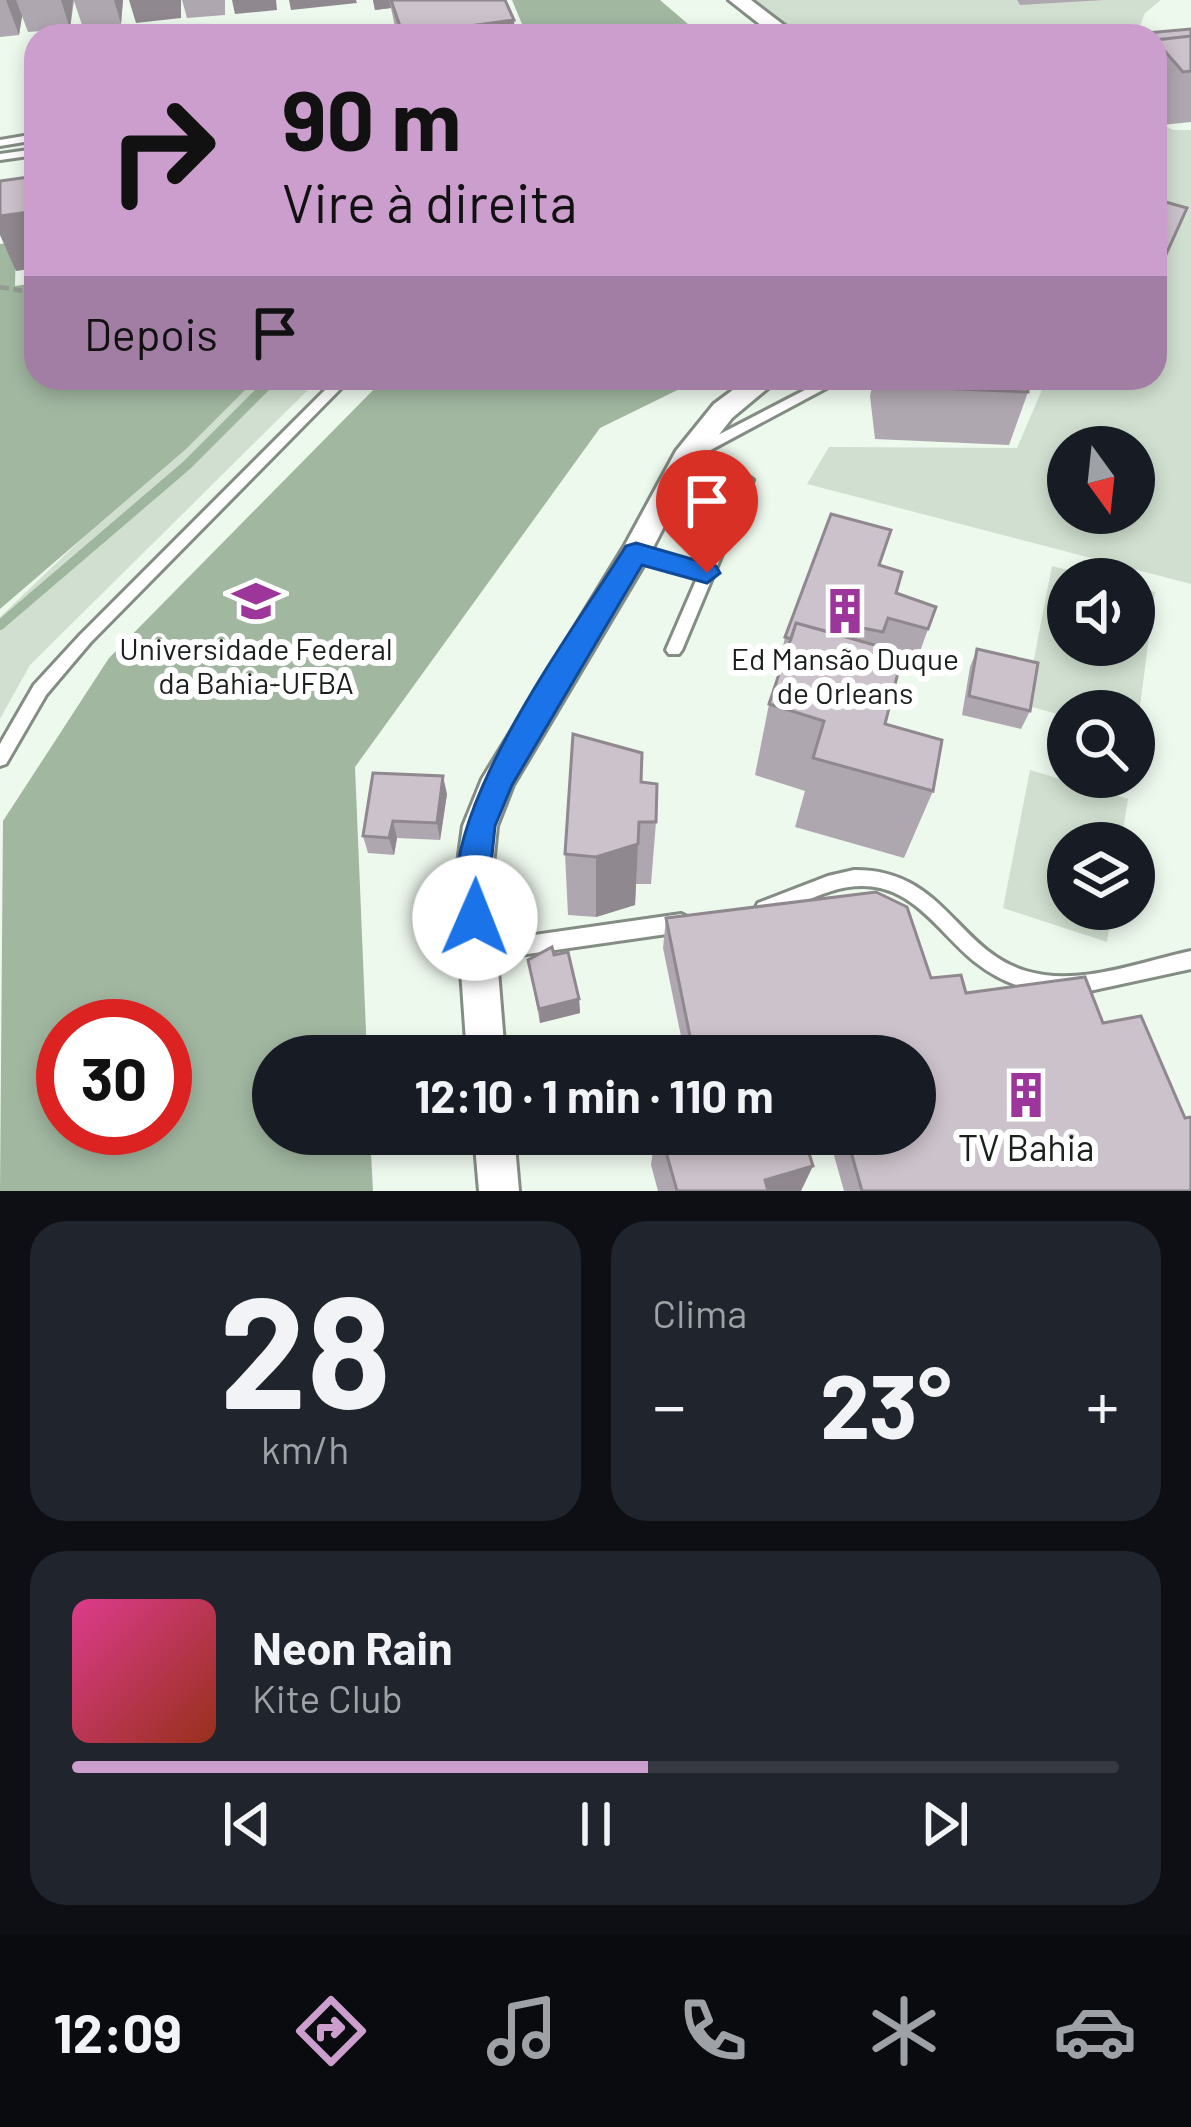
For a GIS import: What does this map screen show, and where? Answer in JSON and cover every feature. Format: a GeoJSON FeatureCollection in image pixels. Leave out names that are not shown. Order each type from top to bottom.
{"type":"FeatureCollection","features":[{"type":"Feature","properties":{"kind":"street"},"geometry":{"type":"LineString","coordinates":[[739,0],[772,24]]}},
{"type":"Feature","properties":{"kind":"street"},"geometry":{"type":"LineString","coordinates":[[484,1035],[473,885],[480,826],[500,779],[636,553],[686,458],[722,411],[751,390]]}},
{"type":"Feature","properties":{"kind":"street"},"geometry":{"type":"LineString","coordinates":[[496,1155],[499,1191]]}},
{"type":"Feature","properties":{"kind":"lane"},"geometry":{"type":"LineString","coordinates":[[0,759],[40,690],[85,639],[333,390]]}},
{"type":"Feature","properties":{"kind":"lane"},"geometry":{"type":"LineString","coordinates":[[686,458],[816,390]]}},
{"type":"Feature","properties":{"kind":"lane"},"geometry":{"type":"LineString","coordinates":[[674,650],[746,480]]}},
{"type":"Feature","properties":{"kind":"lane"},"geometry":{"type":"LineString","coordinates":[[636,553],[707,573]]}},
{"type":"Feature","properties":{"kind":"lane"},"geometry":{"type":"LineString","coordinates":[[752,912],[839,879],[868,878],[896,882],[929,901],[971,951],[995,967],[1032,981],[1064,985],[1191,960]]}},
{"type":"Feature","properties":{"kind":"lane"},"geometry":{"type":"LineString","coordinates":[[476,952],[705,919]]}},
{"type":"Feature","properties":{"kind":"green space"},"geometry":{"type":"Polygon","coordinates":[[[512,0],[660,0],[688,24],[522,24],[512,0]]]}},
{"type":"Feature","properties":{"kind":"green space"},"geometry":{"type":"Polygon","coordinates":[[[754,0],[1161,0],[1145,13],[1141,24],[785,24],[754,0]]]}},
{"type":"Feature","properties":{"kind":"green space"},"geometry":{"type":"Polygon","coordinates":[[[1167,127],[1191,130],[1191,584],[1155,575],[1155,558],[1091,558],[807,484],[829,447],[1017,448],[1042,390],[1167,390],[1167,127]]]}},
{"type":"Feature","properties":{"kind":"green space"},"geometry":{"type":"Polygon","coordinates":[[[16,242],[15,286],[24,285],[24,390],[245,390],[186,449],[0,609],[0,244],[16,242]]]}},
{"type":"Feature","properties":{"kind":"green space"},"geometry":{"type":"Polygon","coordinates":[[[237,390],[308,390],[30,665],[0,719],[0,617],[237,390]]]}},
{"type":"Feature","properties":{"kind":"green space"},"geometry":{"type":"Polygon","coordinates":[[[373,390],[678,390],[600,428],[355,767],[366,1035],[252,1035],[252,1155],[371,1155],[373,1191],[0,1191],[3,821],[109,658],[373,390]]]}},
{"type":"Feature","properties":{"kind":"green space"},"geometry":{"type":"Polygon","coordinates":[[[1047,592],[1047,666],[1145,666],[1142,690],[1047,690],[1047,711],[1025,705],[1047,592]]]}},
{"type":"Feature","properties":{"kind":"green space"},"geometry":{"type":"Polygon","coordinates":[[[1030,770],[1047,775],[1047,798],[1128,799],[1124,822],[1047,822],[1047,922],[1003,908],[1030,770]]]}},
{"type":"Feature","properties":{"kind":"green space"},"geometry":{"type":"Polygon","coordinates":[[[1070,930],[1109,930],[1107,942],[1070,930]]]}},
{"type":"Feature","properties":{"kind":"building"},"geometry":{"type":"Polygon","coordinates":[[[391,0],[505,0],[514,20],[484,24],[399,24],[391,0]]]}},
{"type":"Feature","properties":{"kind":"building"},"geometry":{"type":"Polygon","coordinates":[[[1191,29],[1191,36],[1167,39],[1167,31],[1191,29]]]}},
{"type":"Feature","properties":{"kind":"building"},"geometry":{"type":"Polygon","coordinates":[[[1191,36],[1191,71],[1183,72],[1167,54],[1167,39],[1191,36]]]}},
{"type":"Feature","properties":{"kind":"building"},"geometry":{"type":"Polygon","coordinates":[[[24,178],[24,213],[0,216],[0,181],[24,178]]]}},
{"type":"Feature","properties":{"kind":"building"},"geometry":{"type":"Polygon","coordinates":[[[1167,202],[1187,208],[1167,252],[1167,202]]]}},
{"type":"Feature","properties":{"kind":"building"},"geometry":{"type":"Polygon","coordinates":[[[831,514],[891,530],[879,565],[902,572],[896,593],[936,607],[928,629],[888,618],[883,632],[852,626],[848,637],[796,623],[791,639],[785,637],[831,514]]]}},
{"type":"Feature","properties":{"kind":"building"},"geometry":{"type":"Polygon","coordinates":[[[796,623],[903,653],[885,724],[942,740],[933,791],[813,758],[824,721],[769,704],[796,623]]]}},
{"type":"Feature","properties":{"kind":"building"},"geometry":{"type":"Polygon","coordinates":[[[977,649],[1038,663],[1030,711],[969,696],[977,649]]]}},
{"type":"Feature","properties":{"kind":"building"},"geometry":{"type":"Polygon","coordinates":[[[573,734],[642,753],[641,782],[657,784],[656,822],[639,822],[638,844],[596,857],[565,854],[573,734]]]}},
{"type":"Feature","properties":{"kind":"building"},"geometry":{"type":"Polygon","coordinates":[[[373,773],[443,776],[437,823],[393,821],[389,838],[363,836],[373,773]]]}},
{"type":"Feature","properties":{"kind":"building","name":"TV Bahia"},"geometry":{"type":"Polygon","coordinates":[[[876,892],[907,907],[931,978],[961,975],[966,993],[1085,977],[1103,1023],[1141,1016],[1185,1118],[1191,1117],[1191,1191],[862,1191],[852,1155],[936,1155],[936,1035],[690,1035],[666,918],[876,892]]]}},
{"type":"Feature","properties":{"kind":"building"},"geometry":{"type":"Polygon","coordinates":[[[552,947],[554,955],[568,952],[579,999],[539,1009],[528,960],[552,947]]]}},
{"type":"Feature","properties":{"kind":"building"},"geometry":{"type":"Polygon","coordinates":[[[667,1155],[810,1155],[813,1166],[765,1180],[768,1191],[677,1191],[667,1155]]]}},
{"type":"Feature","properties":{"kind":"waterway"},"geometry":{"type":"LineString","coordinates":[[0,625],[187,465],[262,390]]}},
{"type":"Feature","properties":{"kind":"place","name":"Universidade Federal da Bahia-UFBA"},"geometry":{"type":"Point","coordinates":[256,601]}},
{"type":"Feature","properties":{"kind":"place","name":"Ed Mansão Duque de Orleans"},"geometry":{"type":"Point","coordinates":[845,611]}},
{"type":"Feature","properties":{"kind":"place","name":"TV Bahia"},"geometry":{"type":"Point","coordinates":[1026,1095]}},
{"type":"Feature","properties":{"kind":"route"},"geometry":{"type":"LineString","coordinates":[[475,918],[473,885],[480,826],[500,779],[636,553],[707,573]]}}]}
